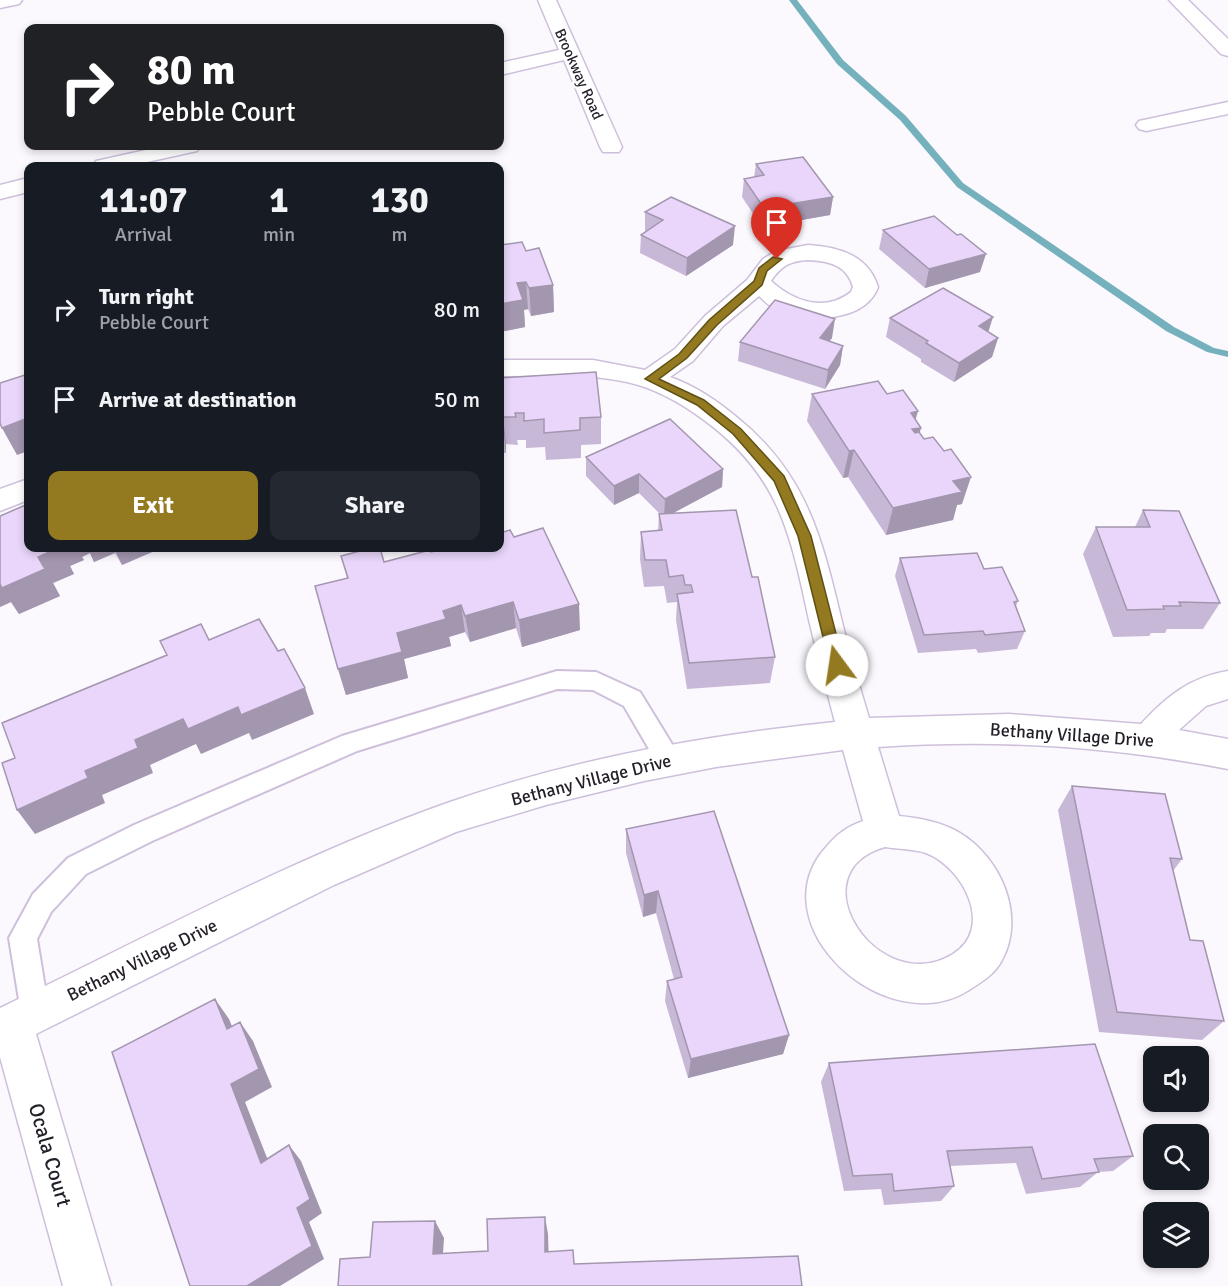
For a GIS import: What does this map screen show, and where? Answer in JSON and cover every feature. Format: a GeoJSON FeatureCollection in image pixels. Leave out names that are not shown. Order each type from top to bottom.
{"type":"FeatureCollection","features":[{"type":"Feature","properties":{"kind":"street"},"geometry":{"type":"LineString","coordinates":[[0,3],[13,0]]}},
{"type":"Feature","properties":{"kind":"street","name":"Brookway Road"},"geometry":{"type":"LineString","coordinates":[[547,0],[611,147]]}},
{"type":"Feature","properties":{"kind":"street"},"geometry":{"type":"LineString","coordinates":[[1178,0],[1228,50]]}},
{"type":"Feature","properties":{"kind":"street"},"geometry":{"type":"LineString","coordinates":[[504,68],[570,53]]}},
{"type":"Feature","properties":{"kind":"street"},"geometry":{"type":"LineString","coordinates":[[1146,125],[1228,108]]}},
{"type":"Feature","properties":{"kind":"street"},"geometry":{"type":"LineString","coordinates":[[121,162],[172,150]]}},
{"type":"Feature","properties":{"kind":"street"},"geometry":{"type":"LineString","coordinates":[[0,192],[24,186]]}},
{"type":"Feature","properties":{"kind":"street"},"geometry":{"type":"LineString","coordinates":[[650,379],[683,356],[713,322],[758,282]]}},
{"type":"Feature","properties":{"kind":"street"},"geometry":{"type":"LineString","coordinates":[[504,368],[595,368],[650,379],[700,402],[737,432],[779,479],[804,536],[854,733],[885,831]]}},
{"type":"Feature","properties":{"kind":"street"},"geometry":{"type":"LineString","coordinates":[[0,501],[24,491]]}},
{"type":"Feature","properties":{"kind":"street"},"geometry":{"type":"LineString","coordinates":[[1149,739],[1179,706],[1199,693],[1228,685]]}},
{"type":"Feature","properties":{"kind":"street","name":"Bethany Village Drive"},"geometry":{"type":"LineString","coordinates":[[16,1022],[328,869],[448,819],[546,787],[712,752],[854,733],[976,728],[1120,735],[1228,754]]}},
{"type":"Feature","properties":{"kind":"street"},"geometry":{"type":"LineString","coordinates":[[885,831],[916,833],[947,846],[973,867],[989,895],[994,926],[985,953],[964,975],[934,985],[899,983],[866,968],[841,944],[827,914],[825,884],[835,858],[856,840],[885,831]]}},
{"type":"Feature","properties":{"kind":"street","name":"Ocala Court"},"geometry":{"type":"LineString","coordinates":[[16,1022],[87,1286]]}},
{"type":"Feature","properties":{"kind":"lane"},"geometry":{"type":"LineString","coordinates":[[16,1022],[23,938],[42,903],[77,866],[143,833],[351,743],[557,680],[596,681],[632,699],[669,761]]}},
{"type":"Feature","properties":{"kind":"building"},"geometry":{"type":"Polygon","coordinates":[[[803,157],[833,197],[764,208],[744,179],[764,175],[756,164],[803,157]]]}},
{"type":"Feature","properties":{"kind":"building"},"geometry":{"type":"Polygon","coordinates":[[[671,197],[735,226],[687,258],[641,235],[663,220],[645,212],[671,197]]]}},
{"type":"Feature","properties":{"kind":"building"},"geometry":{"type":"Polygon","coordinates":[[[934,216],[986,254],[929,269],[883,230],[934,216]]]}},
{"type":"Feature","properties":{"kind":"building"},"geometry":{"type":"Polygon","coordinates":[[[522,242],[526,251],[539,248],[553,285],[529,288],[526,282],[517,283],[523,300],[504,303],[504,244],[522,242]]]}},
{"type":"Feature","properties":{"kind":"building"},"geometry":{"type":"Polygon","coordinates":[[[943,288],[993,317],[979,326],[998,338],[959,363],[890,318],[943,288]]]}},
{"type":"Feature","properties":{"kind":"building"},"geometry":{"type":"Polygon","coordinates":[[[775,300],[835,319],[820,338],[843,346],[828,370],[740,342],[775,300]]]}},
{"type":"Feature","properties":{"kind":"building"},"geometry":{"type":"Polygon","coordinates":[[[596,372],[601,417],[580,418],[580,430],[544,433],[544,419],[524,421],[524,413],[515,413],[516,417],[504,417],[504,378],[596,372]]]}},
{"type":"Feature","properties":{"kind":"building"},"geometry":{"type":"Polygon","coordinates":[[[24,375],[24,420],[2,428],[0,423],[0,383],[24,375]]]}},
{"type":"Feature","properties":{"kind":"building"},"geometry":{"type":"Polygon","coordinates":[[[878,381],[887,394],[903,390],[918,411],[911,413],[921,428],[912,429],[915,433],[919,432],[924,439],[933,437],[944,451],[951,449],[971,477],[953,481],[962,492],[893,508],[854,450],[849,451],[812,394],[878,381]]]}},
{"type":"Feature","properties":{"kind":"building"},"geometry":{"type":"Polygon","coordinates":[[[670,419],[723,469],[665,499],[639,474],[614,486],[586,457],[670,419]]]}},
{"type":"Feature","properties":{"kind":"building"},"geometry":{"type":"Polygon","coordinates":[[[24,506],[24,552],[49,552],[38,557],[45,569],[2,588],[0,584],[0,516],[24,506]]]}},
{"type":"Feature","properties":{"kind":"building"},"geometry":{"type":"Polygon","coordinates":[[[736,510],[752,577],[758,577],[775,657],[689,663],[677,594],[693,592],[691,585],[685,585],[683,575],[669,577],[666,560],[645,560],[641,532],[662,530],[659,514],[736,510]]]}},
{"type":"Feature","properties":{"kind":"building"},"geometry":{"type":"Polygon","coordinates":[[[1143,510],[1179,511],[1220,603],[1179,602],[1181,606],[1163,606],[1164,609],[1127,610],[1096,527],[1150,527],[1143,510]]]}},
{"type":"Feature","properties":{"kind":"building"},"geometry":{"type":"Polygon","coordinates":[[[543,528],[579,604],[519,620],[513,602],[465,616],[461,605],[443,611],[446,619],[397,633],[402,652],[338,669],[315,586],[348,578],[341,556],[356,552],[381,552],[384,562],[422,552],[504,552],[504,532],[510,530],[514,537],[543,528]]]}},
{"type":"Feature","properties":{"kind":"building"},"geometry":{"type":"Polygon","coordinates":[[[977,553],[984,569],[1002,567],[1018,601],[1014,602],[1025,631],[985,635],[983,631],[924,635],[900,558],[977,553]]]}},
{"type":"Feature","properties":{"kind":"building"},"geometry":{"type":"Polygon","coordinates":[[[259,619],[278,651],[284,649],[305,688],[241,715],[238,707],[188,729],[183,719],[135,740],[138,748],[85,771],[88,778],[17,810],[2,763],[15,758],[2,723],[167,655],[160,641],[201,624],[209,640],[259,619]]]}},
{"type":"Feature","properties":{"kind":"building"},"geometry":{"type":"Polygon","coordinates":[[[1072,786],[1165,794],[1182,859],[1170,858],[1190,940],[1203,941],[1224,1021],[1117,1012],[1072,786]]]}},
{"type":"Feature","properties":{"kind":"building"},"geometry":{"type":"Polygon","coordinates":[[[714,811],[789,1035],[691,1059],[667,981],[682,977],[658,891],[644,895],[626,829],[714,811]]]}},
{"type":"Feature","properties":{"kind":"building"},"geometry":{"type":"Polygon","coordinates":[[[215,999],[227,1029],[240,1022],[259,1069],[231,1084],[261,1163],[289,1145],[310,1199],[297,1208],[312,1246],[247,1286],[190,1286],[112,1052],[215,999]]]}},
{"type":"Feature","properties":{"kind":"building"},"geometry":{"type":"Polygon","coordinates":[[[1095,1044],[1133,1156],[1094,1159],[1099,1172],[1042,1179],[1032,1147],[947,1151],[954,1186],[894,1191],[892,1174],[853,1176],[829,1063],[1095,1044]]]}},
{"type":"Feature","properties":{"kind":"building"},"geometry":{"type":"Polygon","coordinates":[[[545,1217],[545,1252],[573,1250],[574,1264],[798,1256],[802,1286],[338,1286],[340,1259],[370,1257],[373,1222],[435,1221],[433,1254],[488,1251],[487,1219],[545,1217]]]}},
{"type":"Feature","properties":{"kind":"waterway"},"geometry":{"type":"LineString","coordinates":[[793,0],[840,62],[903,118],[960,185],[1170,329],[1211,350],[1228,354]]}},
{"type":"Feature","properties":{"kind":"route"},"geometry":{"type":"LineString","coordinates":[[777,259],[763,270],[758,282],[713,322],[683,356],[650,379],[700,402],[737,432],[779,479],[804,536],[837,665]]}}]}
